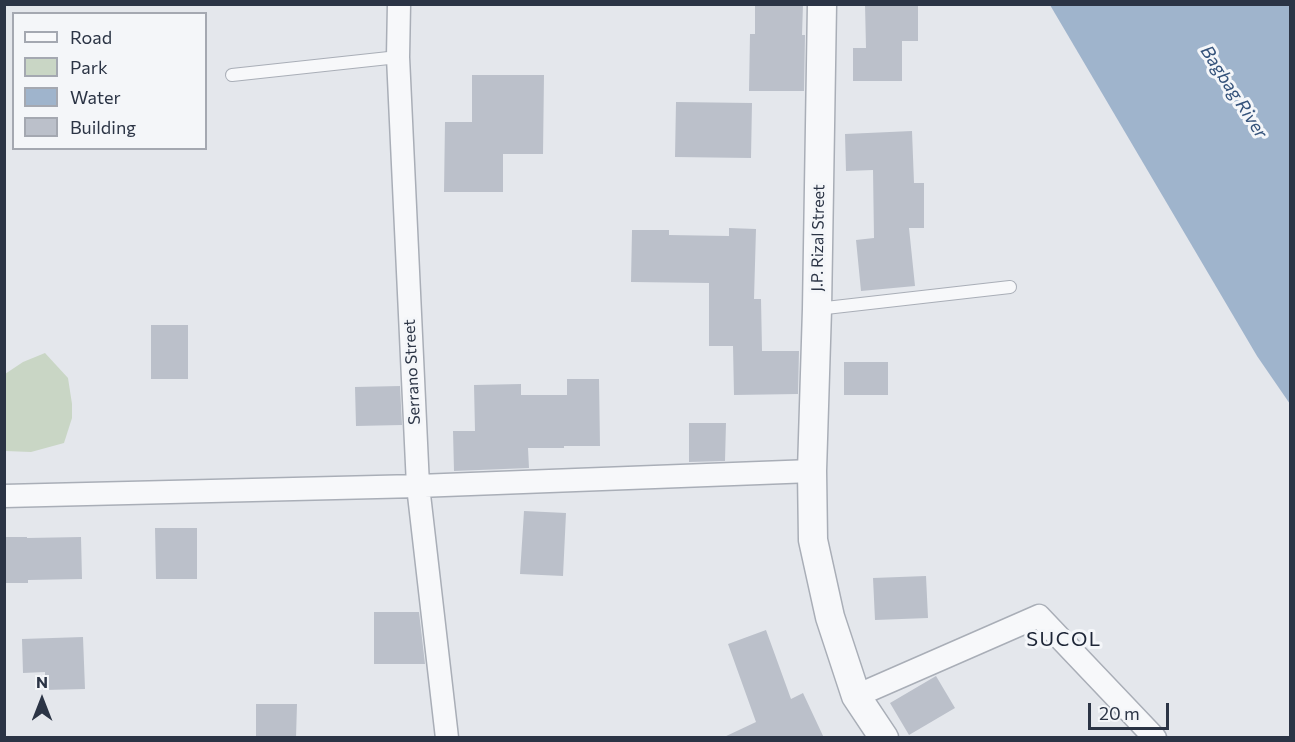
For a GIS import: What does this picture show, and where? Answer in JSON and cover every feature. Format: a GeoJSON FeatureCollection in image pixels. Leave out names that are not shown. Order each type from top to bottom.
{"type":"FeatureCollection","features":[{"type":"Feature","properties":{"kind":"street","name":"Serrano Street"},"geometry":{"type":"LineString","coordinates":[[399,4],[398,57],[418,486],[447,738]]}},
{"type":"Feature","properties":{"kind":"street","name":"J.P. Rizal Street"},"geometry":{"type":"LineString","coordinates":[[822,4],[812,471],[813,540],[830,617],[856,696],[874,734]]}},
{"type":"Feature","properties":{"kind":"street"},"geometry":{"type":"LineString","coordinates":[[4,496],[418,486],[812,471]]}},
{"type":"Feature","properties":{"kind":"street"},"geometry":{"type":"LineString","coordinates":[[856,696],[1039,616],[1155,738]]}},
{"type":"Feature","properties":{"kind":"lane"},"geometry":{"type":"LineString","coordinates":[[232,75],[398,57]]}},
{"type":"Feature","properties":{"kind":"lane"},"geometry":{"type":"LineString","coordinates":[[817,309],[1010,287]]}},
{"type":"Feature","properties":{"kind":"green space"},"geometry":{"type":"Polygon","coordinates":[[[45,353],[68,378],[72,418],[64,443],[31,452],[5,451],[5,374],[23,362],[45,353]]]}},
{"type":"Feature","properties":{"kind":"water","name":"Bagbag River"},"geometry":{"type":"Polygon","coordinates":[[[1050,5],[1290,5],[1290,404],[1257,356],[1050,5]]]}},
{"type":"Feature","properties":{"kind":"building"},"geometry":{"type":"Polygon","coordinates":[[[755,4],[803,4],[804,91],[749,91],[750,34],[755,34],[755,4]]]}},
{"type":"Feature","properties":{"kind":"building"},"geometry":{"type":"Polygon","coordinates":[[[865,4],[918,4],[918,41],[902,41],[902,81],[853,81],[853,48],[866,48],[865,4]]]}},
{"type":"Feature","properties":{"kind":"building"},"geometry":{"type":"Polygon","coordinates":[[[472,75],[544,75],[543,154],[503,154],[503,192],[444,192],[445,122],[472,122],[472,75]]]}},
{"type":"Feature","properties":{"kind":"building"},"geometry":{"type":"Polygon","coordinates":[[[676,102],[752,103],[751,158],[675,157],[676,102]]]}},
{"type":"Feature","properties":{"kind":"building"},"geometry":{"type":"Polygon","coordinates":[[[912,131],[914,183],[924,183],[924,228],[909,228],[915,286],[861,291],[856,240],[874,238],[873,170],[846,171],[845,134],[912,131]]]}},
{"type":"Feature","properties":{"kind":"building"},"geometry":{"type":"Polygon","coordinates":[[[729,228],[756,229],[754,299],[761,299],[762,351],[799,351],[798,394],[734,395],[733,346],[709,346],[709,283],[631,282],[632,230],[669,230],[669,235],[729,236],[729,228]]]}},
{"type":"Feature","properties":{"kind":"building"},"geometry":{"type":"Polygon","coordinates":[[[151,325],[188,325],[188,379],[151,379],[151,325]]]}},
{"type":"Feature","properties":{"kind":"building"},"geometry":{"type":"Polygon","coordinates":[[[844,362],[888,362],[888,395],[844,395],[844,362]]]}},
{"type":"Feature","properties":{"kind":"building"},"geometry":{"type":"Polygon","coordinates":[[[567,379],[599,379],[600,446],[528,448],[529,468],[454,471],[453,431],[475,431],[474,385],[521,384],[521,395],[567,395],[567,379]]]}},
{"type":"Feature","properties":{"kind":"building"},"geometry":{"type":"Polygon","coordinates":[[[400,386],[402,425],[356,426],[355,387],[400,386]]]}},
{"type":"Feature","properties":{"kind":"building"},"geometry":{"type":"Polygon","coordinates":[[[689,423],[726,423],[725,461],[689,462],[689,423]]]}},
{"type":"Feature","properties":{"kind":"building"},"geometry":{"type":"Polygon","coordinates":[[[524,511],[566,513],[563,576],[520,574],[524,511]]]}},
{"type":"Feature","properties":{"kind":"building"},"geometry":{"type":"Polygon","coordinates":[[[155,528],[197,528],[197,579],[156,579],[155,528]]]}},
{"type":"Feature","properties":{"kind":"building"},"geometry":{"type":"Polygon","coordinates":[[[4,537],[81,537],[82,579],[4,583],[4,537]]]}},
{"type":"Feature","properties":{"kind":"building"},"geometry":{"type":"Polygon","coordinates":[[[926,576],[928,618],[875,620],[873,578],[926,576]]]}},
{"type":"Feature","properties":{"kind":"building"},"geometry":{"type":"Polygon","coordinates":[[[374,612],[419,612],[425,664],[374,664],[374,612]]]}},
{"type":"Feature","properties":{"kind":"building"},"geometry":{"type":"Polygon","coordinates":[[[766,630],[791,699],[803,693],[824,738],[722,738],[756,722],[728,644],[766,630]]]}},
{"type":"Feature","properties":{"kind":"building"},"geometry":{"type":"Polygon","coordinates":[[[83,637],[85,689],[45,690],[45,672],[23,673],[22,639],[83,637]]]}},
{"type":"Feature","properties":{"kind":"building"},"geometry":{"type":"Polygon","coordinates":[[[936,676],[955,708],[909,735],[890,703],[936,676]]]}},
{"type":"Feature","properties":{"kind":"building"},"geometry":{"type":"Polygon","coordinates":[[[256,704],[297,704],[296,738],[256,738],[256,704]]]}},
{"type":"Feature","properties":{"kind":"district","name":"SUCOL"},"geometry":{"type":"Point","coordinates":[1064,639]}}]}
